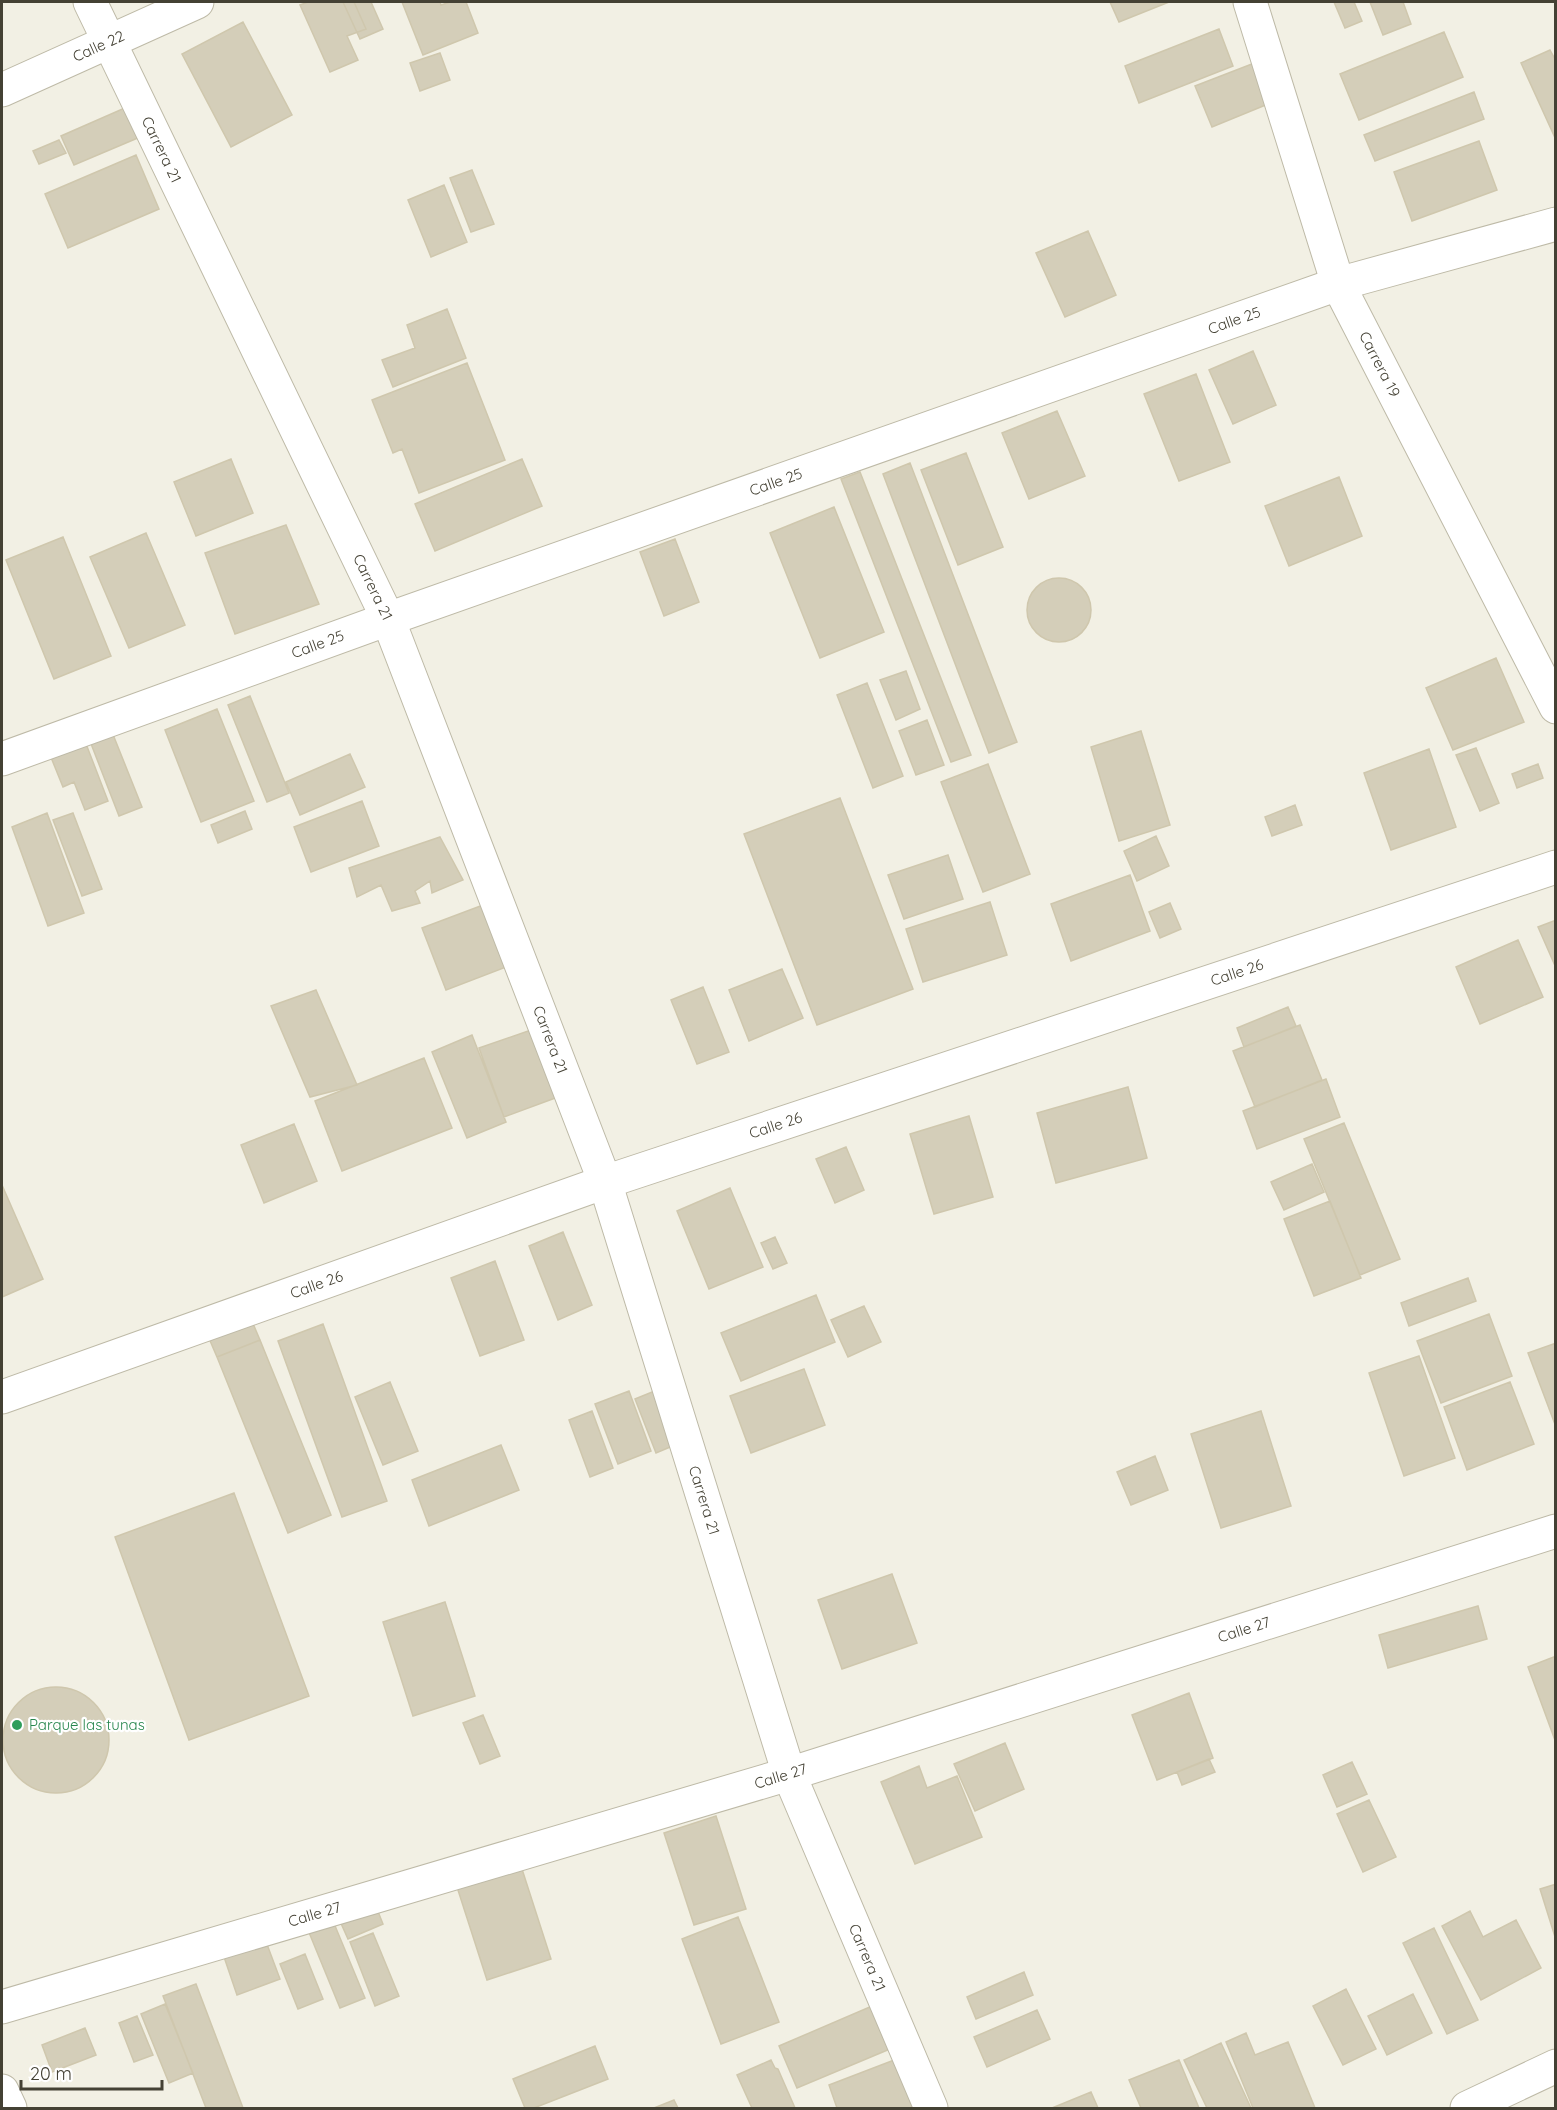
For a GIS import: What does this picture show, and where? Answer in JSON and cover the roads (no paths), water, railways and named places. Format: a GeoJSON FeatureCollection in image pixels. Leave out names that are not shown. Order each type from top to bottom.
{"type":"FeatureCollection","features":[{"type":"Feature","properties":{"kind":"street","name":"Carrera 21"},"geometry":{"type":"LineString","coordinates":[[90,2],[388,619],[605,1182],[789,1774],[931,2109]]}},
{"type":"Feature","properties":{"kind":"street","name":"Calle 22"},"geometry":{"type":"LineString","coordinates":[[2,90],[197,2]]}},
{"type":"Feature","properties":{"kind":"street","name":"Carrera 19"},"geometry":{"type":"LineString","coordinates":[[1250,2],[1338,284],[1556,707]]}},
{"type":"Feature","properties":{"kind":"street","name":"Calle 25"},"geometry":{"type":"LineString","coordinates":[[2,759],[388,619],[1338,284],[1556,224]]}},
{"type":"Feature","properties":{"kind":"street","name":"Calle 26"},"geometry":{"type":"LineString","coordinates":[[2,1397],[605,1182],[1556,867]]}},
{"type":"Feature","properties":{"kind":"street","name":"Calle 27"},"geometry":{"type":"LineString","coordinates":[[2,2007],[789,1774],[1556,1531]]}},
{"type":"Feature","properties":{"kind":"street"},"geometry":{"type":"LineString","coordinates":[[1467,2109],[1556,2066]]}},
{"type":"Feature","properties":{"kind":"street"},"geometry":{"type":"LineString","coordinates":[[2,2091],[10,2109]]}},
{"type":"Feature","properties":{"kind":"place","name":"Parque las tunas"},"geometry":{"type":"Point","coordinates":[17,1725]}}]}
